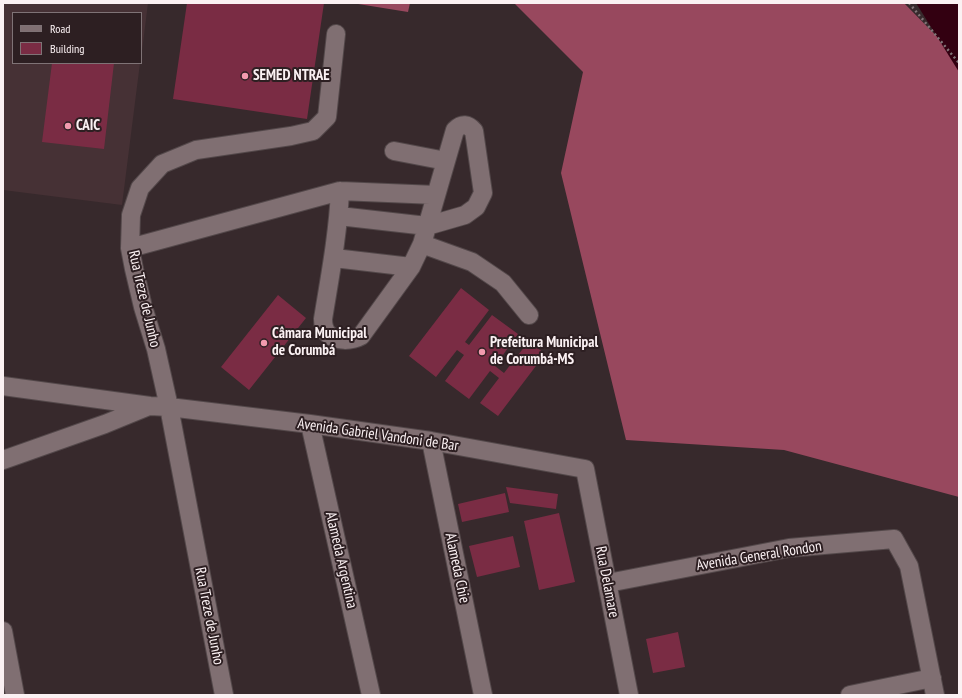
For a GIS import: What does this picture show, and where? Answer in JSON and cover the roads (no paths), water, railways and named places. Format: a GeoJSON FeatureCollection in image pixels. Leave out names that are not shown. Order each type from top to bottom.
{"type":"FeatureCollection","features":[{"type":"Feature","properties":{"kind":"street","name":"Rua Treze de Junho"},"geometry":{"type":"LineString","coordinates":[[224,695],[169,407],[156,349],[139,292],[130,248],[131,215],[140,188],[162,164],[196,150],[291,136],[314,131],[326,117],[336,34]]}},
{"type":"Feature","properties":{"kind":"street"},"geometry":{"type":"LineString","coordinates":[[339,216],[427,226],[465,215],[476,207],[483,193],[474,131],[470,126],[465,125],[459,126],[455,130],[427,226],[422,244],[411,267],[361,336],[355,339],[345,340],[335,338],[328,334],[324,326],[323,319],[334,258],[339,216],[340,191]]}},
{"type":"Feature","properties":{"kind":"street"},"geometry":{"type":"LineString","coordinates":[[394,151],[446,161]]}},
{"type":"Feature","properties":{"kind":"street"},"geometry":{"type":"LineString","coordinates":[[130,248],[340,191],[436,195]]}},
{"type":"Feature","properties":{"kind":"street"},"geometry":{"type":"LineString","coordinates":[[422,244],[472,262],[503,283],[529,315]]}},
{"type":"Feature","properties":{"kind":"street"},"geometry":{"type":"LineString","coordinates":[[334,258],[411,267]]}},
{"type":"Feature","properties":{"kind":"street","name":"Avenida Gabriel Vandoni de Bar"},"geometry":{"type":"LineString","coordinates":[[3,386],[150,406],[310,424],[431,441],[585,469]]}},
{"type":"Feature","properties":{"kind":"street"},"geometry":{"type":"LineString","coordinates":[[3,460],[105,424],[150,406]]}},
{"type":"Feature","properties":{"kind":"street","name":"Alameda Argentina"},"geometry":{"type":"LineString","coordinates":[[310,424],[371,695]]}},
{"type":"Feature","properties":{"kind":"street","name":"Alameda Chie"},"geometry":{"type":"LineString","coordinates":[[431,441],[483,695]]}},
{"type":"Feature","properties":{"kind":"street","name":"Rua Delamare"},"geometry":{"type":"LineString","coordinates":[[585,469],[629,695]]}},
{"type":"Feature","properties":{"kind":"street","name":"Avenida General Rondon"},"geometry":{"type":"LineString","coordinates":[[608,583],[789,548],[894,539],[909,566],[933,687]]}},
{"type":"Feature","properties":{"kind":"street"},"geometry":{"type":"LineString","coordinates":[[3,631],[15,695]]}},
{"type":"Feature","properties":{"kind":"street"},"geometry":{"type":"LineString","coordinates":[[850,695],[933,687]]}},
{"type":"Feature","properties":{"kind":"place","name":"SEMED NTRAE"},"geometry":{"type":"Point","coordinates":[245,76]}},
{"type":"Feature","properties":{"kind":"place","name":"CAIC"},"geometry":{"type":"Point","coordinates":[68,126]}},
{"type":"Feature","properties":{"kind":"place","name":"Câmara Municipal de Corumbá"},"geometry":{"type":"Point","coordinates":[264,343]}},
{"type":"Feature","properties":{"kind":"place","name":"Prefeitura Municipal de Corumbá-MS"},"geometry":{"type":"Point","coordinates":[482,352]}}]}
